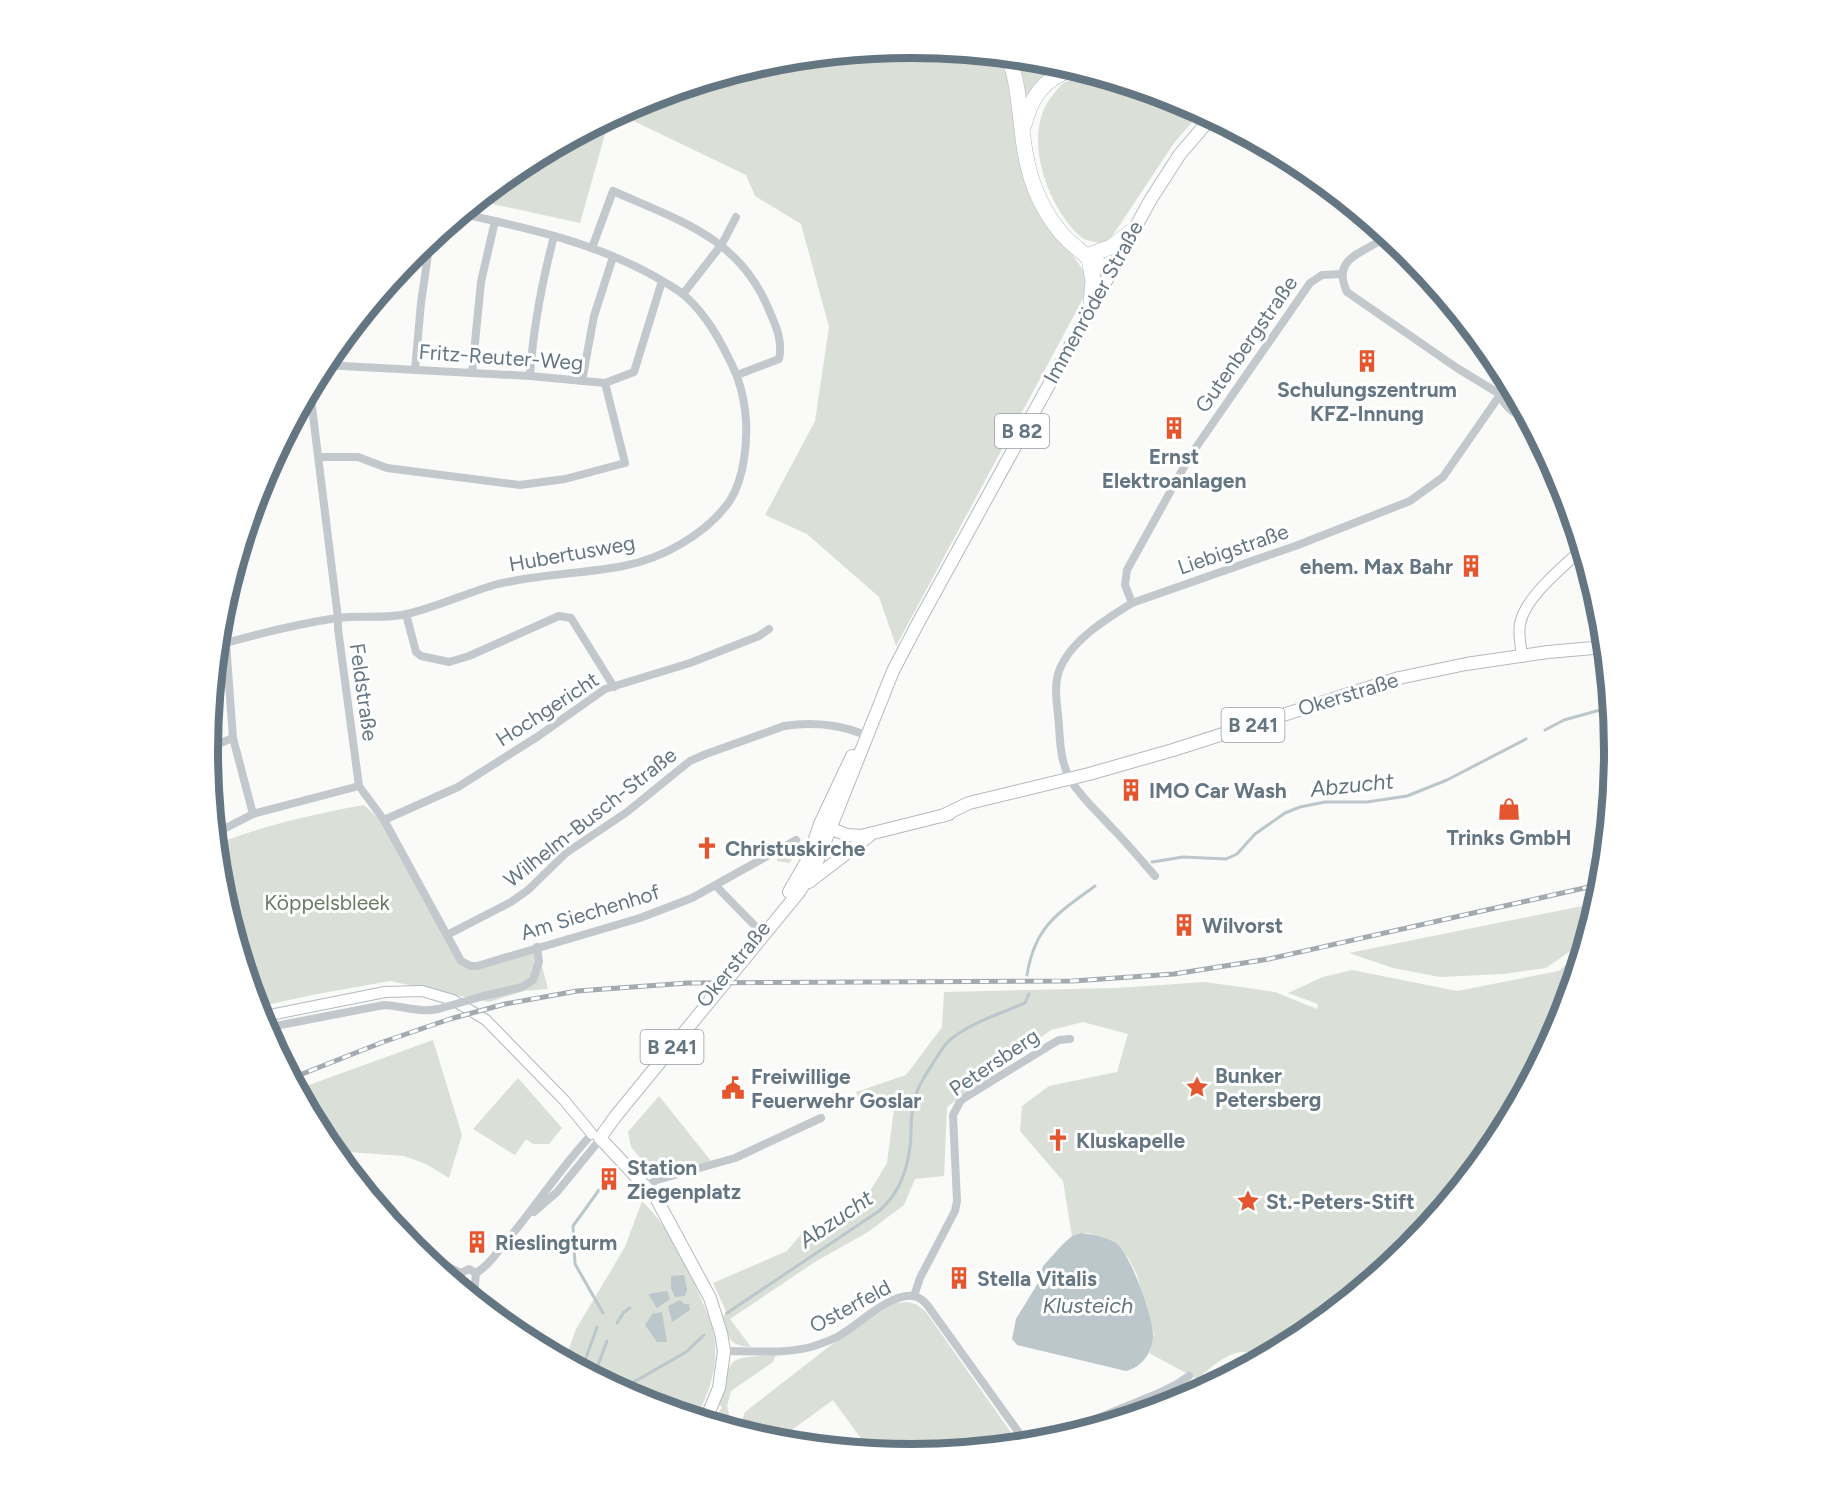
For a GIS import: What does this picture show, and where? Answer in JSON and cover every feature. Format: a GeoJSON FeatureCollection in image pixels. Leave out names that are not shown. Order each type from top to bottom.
{"type":"FeatureCollection","features":[{"type":"Feature","properties":{"kind":"highway"},"geometry":{"type":"LineString","coordinates":[[1012,66],[1027,165],[1044,208],[1061,233],[1086,255],[1112,269]]}},
{"type":"Feature","properties":{"kind":"highway"},"geometry":{"type":"LineString","coordinates":[[1023,128],[1031,105],[1040,89],[1058,75]]}},
{"type":"Feature","properties":{"kind":"highway"},"geometry":{"type":"LineString","coordinates":[[1086,255],[1111,247],[1132,231]]}},
{"type":"Feature","properties":{"kind":"highway"},"geometry":{"type":"LineString","coordinates":[[1086,255],[1094,280],[1092,305]]}},
{"type":"Feature","properties":{"kind":"main road","name":"Immenröder Straße"},"geometry":{"type":"LineString","coordinates":[[827,823],[900,651],[1132,231],[1167,172],[1206,124]]}},
{"type":"Feature","properties":{"kind":"main road","name":"Immenröder Straße"},"geometry":{"type":"LineString","coordinates":[[827,823],[893,671],[970,526]]}},
{"type":"Feature","properties":{"kind":"main road","name":"B 241"},"geometry":{"type":"LineString","coordinates":[[1524,656],[1597,648]]}},
{"type":"Feature","properties":{"kind":"main road","name":"Okerstraße"},"geometry":{"type":"LineString","coordinates":[[744,955],[792,887],[809,856],[815,838],[827,823],[849,832],[872,834],[991,804],[999,797],[1173,750],[1399,678],[1448,667],[1524,656]]}},
{"type":"Feature","properties":{"kind":"main road","name":"B 82"},"geometry":{"type":"LineString","coordinates":[[803,886],[814,869],[827,823]]}},
{"type":"Feature","properties":{"kind":"main road","name":"B 82"},"geometry":{"type":"LineString","coordinates":[[803,886],[872,834]]}},
{"type":"Feature","properties":{"kind":"main road","name":"Okerstraße"},"geometry":{"type":"LineString","coordinates":[[596,1136],[803,886]]}},
{"type":"Feature","properties":{"kind":"main road"},"geometry":{"type":"LineString","coordinates":[[596,1136],[612,1159],[624,1166],[644,1187],[660,1212],[666,1216],[710,1298],[721,1333],[724,1356],[719,1388],[708,1414]]}},
{"type":"Feature","properties":{"kind":"main road"},"geometry":{"type":"LineString","coordinates":[[703,1412],[724,1356]]}},
{"type":"Feature","properties":{"kind":"street"},"geometry":{"type":"LineString","coordinates":[[592,248],[614,191],[696,228],[722,244],[746,267],[762,293],[777,329],[781,350],[779,359],[737,375]]}},
{"type":"Feature","properties":{"kind":"street","name":"Hubertusweg"},"geometry":{"type":"LineString","coordinates":[[227,643],[338,618],[406,614],[497,584],[528,578],[626,566],[676,547],[696,534],[728,503],[739,482],[744,463],[747,439],[744,406],[737,375],[720,339],[702,314],[683,294],[662,281],[592,248],[472,216]]}},
{"type":"Feature","properties":{"kind":"street"},"geometry":{"type":"LineString","coordinates":[[683,294],[722,244],[736,216]]}},
{"type":"Feature","properties":{"kind":"street"},"geometry":{"type":"LineString","coordinates":[[472,373],[481,282],[495,221]]}},
{"type":"Feature","properties":{"kind":"street"},"geometry":{"type":"LineString","coordinates":[[530,376],[533,335],[541,283],[554,236]]}},
{"type":"Feature","properties":{"kind":"street"},"geometry":{"type":"LineString","coordinates":[[1379,240],[1348,259],[1342,269],[1345,288],[1350,295],[1500,395],[1507,397]]}},
{"type":"Feature","properties":{"kind":"street"},"geometry":{"type":"LineString","coordinates":[[415,370],[428,255]]}},
{"type":"Feature","properties":{"kind":"street"},"geometry":{"type":"LineString","coordinates":[[582,381],[594,316],[613,257]]}},
{"type":"Feature","properties":{"kind":"street","name":"Gutenbergstraße"},"geometry":{"type":"LineString","coordinates":[[1132,603],[1125,585],[1127,570],[1190,456],[1310,283],[1322,274],[1342,274]]}},
{"type":"Feature","properties":{"kind":"street"},"geometry":{"type":"LineString","coordinates":[[605,383],[634,372],[662,281]]}},
{"type":"Feature","properties":{"kind":"street","name":"Fritz-Reuter-Weg"},"geometry":{"type":"LineString","coordinates":[[319,457],[358,457],[387,468],[520,485],[565,479],[625,463],[605,383],[530,376],[335,366]]}},
{"type":"Feature","properties":{"kind":"street"},"geometry":{"type":"LineString","coordinates":[[1500,395],[1504,405],[1516,413]]}},
{"type":"Feature","properties":{"kind":"street","name":"Liebigstraße"},"geometry":{"type":"LineString","coordinates":[[1070,779],[1063,763],[1060,742],[1057,692],[1059,670],[1086,635],[1132,603],[1298,545],[1410,501],[1443,477],[1500,395]]}},
{"type":"Feature","properties":{"kind":"street","name":"Feldstraße"},"geometry":{"type":"LineString","coordinates":[[312,404],[359,786],[384,820],[461,961],[471,966]]}},
{"type":"Feature","properties":{"kind":"street"},"geometry":{"type":"LineString","coordinates":[[1524,656],[1524,614],[1532,600],[1576,555]]}},
{"type":"Feature","properties":{"kind":"street"},"geometry":{"type":"LineString","coordinates":[[406,614],[416,652],[421,656],[448,662],[470,656],[559,616],[571,618],[614,687]]}},
{"type":"Feature","properties":{"kind":"street","name":"Hochgericht"},"geometry":{"type":"LineString","coordinates":[[384,820],[458,787],[537,737],[605,689],[690,663],[759,636],[770,629]]}},
{"type":"Feature","properties":{"kind":"street"},"geometry":{"type":"LineString","coordinates":[[224,661],[233,738],[253,814]]}},
{"type":"Feature","properties":{"kind":"street","name":"Wilhelm-Busch-Straße"},"geometry":{"type":"LineString","coordinates":[[447,935],[528,890],[566,853],[627,812],[690,761],[795,724],[843,727],[863,735]]}},
{"type":"Feature","properties":{"kind":"street"},"geometry":{"type":"LineString","coordinates":[[218,744],[233,738]]}},
{"type":"Feature","properties":{"kind":"street"},"geometry":{"type":"LineString","coordinates":[[1070,779],[1084,798],[1155,876]]}},
{"type":"Feature","properties":{"kind":"street"},"geometry":{"type":"LineString","coordinates":[[223,829],[253,814],[359,786]]}},
{"type":"Feature","properties":{"kind":"street","name":"Am Siechenhof"},"geometry":{"type":"LineString","coordinates":[[471,966],[640,918],[692,898],[796,840]]}},
{"type":"Feature","properties":{"kind":"street"},"geometry":{"type":"LineString","coordinates":[[716,886],[760,931]]}},
{"type":"Feature","properties":{"kind":"street"},"geometry":{"type":"LineString","coordinates":[[275,1026],[384,1005],[427,1012],[522,987],[533,980],[539,962],[537,947]]}},
{"type":"Feature","properties":{"kind":"street"},"geometry":{"type":"LineString","coordinates":[[270,1015],[385,992],[437,994],[468,1008],[486,1020],[551,1087],[574,1106],[596,1136]]}},
{"type":"Feature","properties":{"kind":"street","name":"Petersberg"},"geometry":{"type":"LineString","coordinates":[[914,1296],[920,1278],[955,1211],[957,1201],[952,1115],[957,1104],[1053,1043],[1070,1039]]}},
{"type":"Feature","properties":{"kind":"street"},"geometry":{"type":"LineString","coordinates":[[644,1187],[657,1180],[735,1158],[821,1118]]}},
{"type":"Feature","properties":{"kind":"street","name":"Okerstraße"},"geometry":{"type":"LineString","coordinates":[[524,1221],[557,1192],[596,1136]]}},
{"type":"Feature","properties":{"kind":"street","name":"Okerstraße"},"geometry":{"type":"LineString","coordinates":[[476,1273],[484,1268],[524,1221],[574,1153],[596,1136]]}},
{"type":"Feature","properties":{"kind":"street"},"geometry":{"type":"LineString","coordinates":[[448,1267],[461,1273]]}},
{"type":"Feature","properties":{"kind":"street"},"geometry":{"type":"LineString","coordinates":[[461,1273],[469,1269],[476,1273],[475,1289]]}},
{"type":"Feature","properties":{"kind":"street"},"geometry":{"type":"LineString","coordinates":[[460,1277],[461,1273]]}},
{"type":"Feature","properties":{"kind":"street"},"geometry":{"type":"LineString","coordinates":[[471,1286],[475,1284]]}},
{"type":"Feature","properties":{"kind":"street","name":"Osterfeld"},"geometry":{"type":"LineString","coordinates":[[724,1356],[813,1346],[838,1336],[891,1301],[914,1296],[928,1306],[1021,1436]]}},
{"type":"Feature","properties":{"kind":"street"},"geometry":{"type":"LineString","coordinates":[[1091,1421],[1159,1393],[1189,1376]]}},
{"type":"Feature","properties":{"kind":"street"},"geometry":{"type":"LineString","coordinates":[[1159,1393],[1162,1398]]}},
{"type":"Feature","properties":{"kind":"green space"},"geometry":{"type":"Polygon","coordinates":[[[912,58],[1003,64],[1022,171],[1048,227],[1087,276],[1085,295],[896,646],[879,597],[807,534],[765,515],[815,421],[829,327],[801,224],[755,196],[746,175],[629,119],[689,95],[732,82],[821,64],[912,58]]]}},
{"type":"Feature","properties":{"kind":"green space"},"geometry":{"type":"Polygon","coordinates":[[[1017,67],[1050,73],[1049,73],[1026,96],[1017,67]]]}},
{"type":"Feature","properties":{"kind":"green space"},"geometry":{"type":"Polygon","coordinates":[[[1078,79],[1134,95],[1195,119],[1174,143],[1107,244],[1084,239],[1069,224],[1058,208],[1042,170],[1039,130],[1043,112],[1058,88],[1069,81],[1078,79]]]}},
{"type":"Feature","properties":{"kind":"green space"},"geometry":{"type":"Polygon","coordinates":[[[606,129],[580,223],[489,203],[526,175],[606,129]]]}},
{"type":"Feature","properties":{"kind":"green space","name":"Köppelsbleek"},"geometry":{"type":"Polygon","coordinates":[[[364,805],[389,828],[461,961],[471,966],[537,947],[548,989],[524,991],[489,1002],[390,981],[267,1005],[242,931],[224,841],[253,831],[364,805]]]}},
{"type":"Feature","properties":{"kind":"green space"},"geometry":{"type":"Polygon","coordinates":[[[801,839],[790,863],[777,861],[777,854],[801,839]]]}},
{"type":"Feature","properties":{"kind":"green space"},"geometry":{"type":"Polygon","coordinates":[[[1587,905],[1576,947],[1546,968],[1503,974],[1440,977],[1393,968],[1349,953],[1587,905]]]}},
{"type":"Feature","properties":{"kind":"green space"},"geometry":{"type":"Polygon","coordinates":[[[1573,958],[1552,1017],[1512,1098],[1488,1137],[1433,1208],[1402,1242],[1368,1273],[1297,1328],[1255,1354],[1245,1352],[1228,1356],[1197,1379],[1149,1353],[1154,1335],[1137,1275],[1129,1259],[1118,1244],[1089,1233],[1072,1236],[1063,1181],[1020,1131],[1022,1106],[1049,1086],[1117,1072],[1128,1034],[1083,1022],[1051,1030],[947,1107],[944,1176],[915,1179],[904,1205],[868,1232],[815,1262],[730,1319],[751,1347],[733,1342],[728,1335],[723,1317],[726,1311],[713,1283],[787,1251],[802,1233],[827,1225],[860,1208],[887,1163],[895,1102],[862,1109],[856,1092],[906,1075],[942,1027],[944,992],[1117,988],[1205,982],[1275,992],[1317,1009],[1318,1004],[1288,993],[1323,977],[1352,970],[1457,991],[1559,971],[1573,958]]]}},
{"type":"Feature","properties":{"kind":"green space"},"geometry":{"type":"Polygon","coordinates":[[[433,1040],[462,1135],[449,1178],[426,1164],[404,1156],[346,1152],[305,1086],[433,1040]]]}},
{"type":"Feature","properties":{"kind":"green space"},"geometry":{"type":"Polygon","coordinates":[[[518,1078],[562,1128],[549,1144],[533,1144],[526,1139],[515,1155],[473,1129],[518,1078]]]}},
{"type":"Feature","properties":{"kind":"green space"},"geometry":{"type":"Polygon","coordinates":[[[659,1096],[711,1161],[655,1175],[631,1147],[628,1132],[659,1096]]]}},
{"type":"Feature","properties":{"kind":"green space"},"geometry":{"type":"Polygon","coordinates":[[[642,1201],[677,1247],[713,1331],[715,1353],[713,1373],[699,1411],[646,1392],[567,1353],[576,1329],[625,1247],[642,1201]]]}},
{"type":"Feature","properties":{"kind":"green space"},"geometry":{"type":"Polygon","coordinates":[[[895,1303],[916,1304],[926,1312],[1014,1437],[957,1443],[864,1443],[833,1400],[787,1433],[741,1423],[745,1412],[835,1342],[895,1303]]]}},
{"type":"Feature","properties":{"kind":"green space"},"geometry":{"type":"Polygon","coordinates":[[[776,1355],[773,1362],[731,1391],[727,1406],[729,1415],[724,1419],[717,1416],[722,1407],[719,1405],[729,1368],[738,1359],[776,1355]]]}},
{"type":"Feature","properties":{"kind":"water","name":"Klusteich"},"geometry":{"type":"Polygon","coordinates":[[[1081,1233],[1099,1236],[1116,1243],[1128,1259],[1140,1288],[1150,1318],[1153,1338],[1145,1359],[1132,1369],[1126,1371],[1017,1345],[1012,1339],[1016,1319],[1038,1283],[1043,1266],[1072,1236],[1081,1233]]]}},
{"type":"Feature","properties":{"kind":"water"},"geometry":{"type":"Polygon","coordinates":[[[684,1275],[687,1289],[685,1296],[675,1297],[671,1288],[671,1276],[684,1275]]]}},
{"type":"Feature","properties":{"kind":"water"},"geometry":{"type":"Polygon","coordinates":[[[667,1291],[670,1299],[657,1308],[648,1294],[667,1291]]]}},
{"type":"Feature","properties":{"kind":"water"},"geometry":{"type":"Polygon","coordinates":[[[680,1300],[684,1304],[689,1304],[690,1310],[672,1322],[668,1306],[680,1300]]]}},
{"type":"Feature","properties":{"kind":"water"},"geometry":{"type":"Polygon","coordinates":[[[662,1312],[667,1342],[657,1342],[645,1325],[652,1314],[662,1312]]]}},
{"type":"Feature","properties":{"kind":"waterway","name":"Abzucht"},"geometry":{"type":"LineString","coordinates":[[1545,730],[1564,720],[1603,709]]}},
{"type":"Feature","properties":{"kind":"waterway","name":"Abzucht"},"geometry":{"type":"LineString","coordinates":[[1152,862],[1183,857],[1226,859],[1237,854],[1255,834],[1285,813],[1300,807],[1325,802],[1367,802],[1407,796],[1447,780],[1526,739]]}},
{"type":"Feature","properties":{"kind":"waterway","name":"Abzucht"},"geometry":{"type":"LineString","coordinates":[[1027,975],[1031,958],[1042,933],[1069,905],[1095,886]]}},
{"type":"Feature","properties":{"kind":"waterway","name":"Abzucht"},"geometry":{"type":"LineString","coordinates":[[727,1313],[886,1205],[896,1190],[907,1165],[916,1095],[943,1047],[968,1028],[1025,1003],[1029,994]]}},
{"type":"Feature","properties":{"kind":"waterway"},"geometry":{"type":"LineString","coordinates":[[599,1190],[573,1226],[575,1264],[603,1313]]}},
{"type":"Feature","properties":{"kind":"waterway"},"geometry":{"type":"LineString","coordinates":[[617,1323],[624,1312],[630,1308]]}},
{"type":"Feature","properties":{"kind":"waterway"},"geometry":{"type":"LineString","coordinates":[[584,1362],[597,1327]]}},
{"type":"Feature","properties":{"kind":"waterway","name":"Abzucht"},"geometry":{"type":"LineString","coordinates":[[630,1385],[686,1352],[704,1335]]}},
{"type":"Feature","properties":{"kind":"waterway"},"geometry":{"type":"LineString","coordinates":[[597,1369],[607,1341]]}},
{"type":"Feature","properties":{"kind":"railway"},"geometry":{"type":"LineString","coordinates":[[299,1075],[383,1042],[450,1019],[505,1004],[577,991],[688,983],[1073,981],[1174,974],[1269,959],[1591,886]]}},
{"type":"Feature","properties":{"kind":"place","name":"Schulungszentrum KFZ-Innung"},"geometry":{"type":"Point","coordinates":[1367,361]}},
{"type":"Feature","properties":{"kind":"place","name":"Ernst Elektroanlagen"},"geometry":{"type":"Point","coordinates":[1174,428]}},
{"type":"Feature","properties":{"kind":"place","name":"ehem. Max Bahr"},"geometry":{"type":"Point","coordinates":[1471,566]}},
{"type":"Feature","properties":{"kind":"place","name":"IMO Car Wash"},"geometry":{"type":"Point","coordinates":[1131,790]}},
{"type":"Feature","properties":{"kind":"place","name":"Trinks GmbH"},"geometry":{"type":"Point","coordinates":[1509,809]}},
{"type":"Feature","properties":{"kind":"place","name":"Christuskirche"},"geometry":{"type":"Point","coordinates":[707,848]}},
{"type":"Feature","properties":{"kind":"place","name":"Wilvorst"},"geometry":{"type":"Point","coordinates":[1184,925]}},
{"type":"Feature","properties":{"kind":"place","name":"Bunker Petersberg"},"geometry":{"type":"Point","coordinates":[1197,1087]}},
{"type":"Feature","properties":{"kind":"place","name":"Freiwillige Feuerwehr Goslar"},"geometry":{"type":"Point","coordinates":[733,1088]}},
{"type":"Feature","properties":{"kind":"place","name":"Kluskapelle"},"geometry":{"type":"Point","coordinates":[1058,1140]}},
{"type":"Feature","properties":{"kind":"place","name":"Station Ziegenplatz"},"geometry":{"type":"Point","coordinates":[609,1179]}},
{"type":"Feature","properties":{"kind":"place","name":"St.-Peters-Stift"},"geometry":{"type":"Point","coordinates":[1248,1201]}},
{"type":"Feature","properties":{"kind":"place","name":"Rieslingturm"},"geometry":{"type":"Point","coordinates":[477,1242]}},
{"type":"Feature","properties":{"kind":"place","name":"Stella Vitalis"},"geometry":{"type":"Point","coordinates":[959,1278]}}]}
